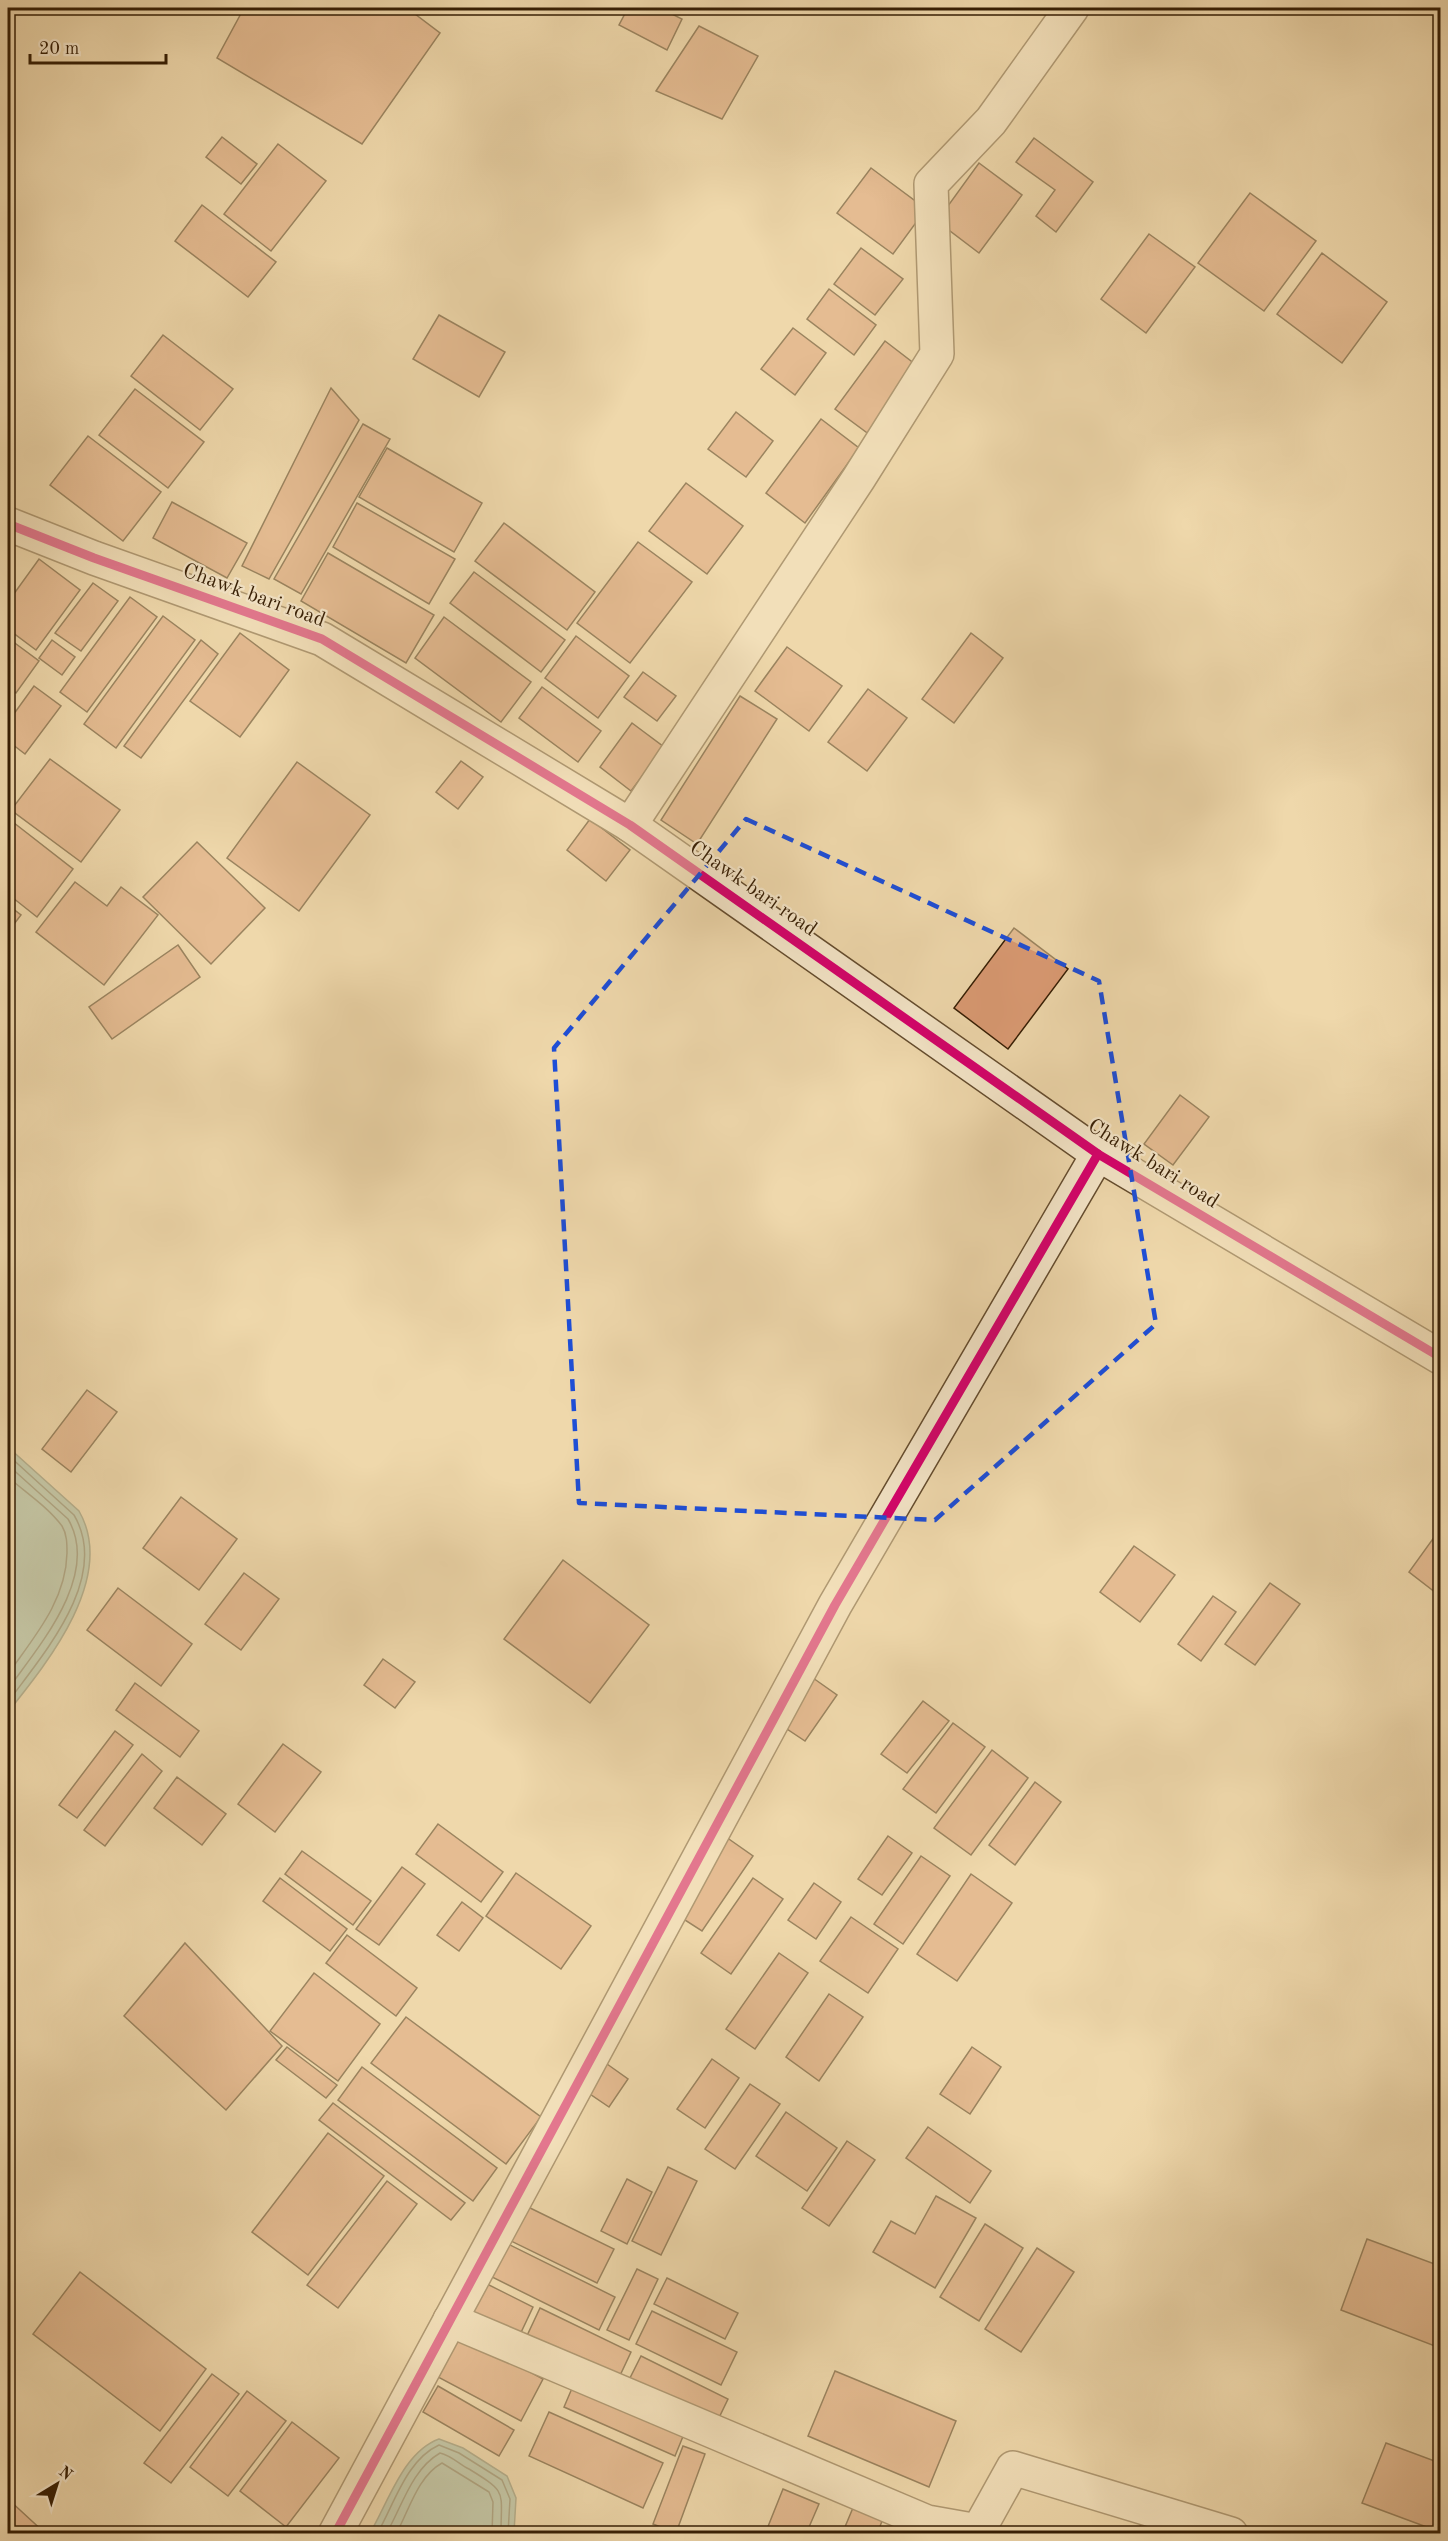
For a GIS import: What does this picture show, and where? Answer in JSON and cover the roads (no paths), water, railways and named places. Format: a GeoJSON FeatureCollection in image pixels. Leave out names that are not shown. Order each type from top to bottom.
{"type":"FeatureCollection","features":[{"type":"Feature","properties":{"kind":"street"},"geometry":{"type":"LineString","coordinates":[[630,825],[859,478],[937,354],[931,184],[991,121],[1072,8]]}},
{"type":"Feature","properties":{"kind":"street","name":"Chawk bari road"},"geometry":{"type":"LineString","coordinates":[[8,524],[94,558],[322,639],[630,825],[1098,1154],[1440,1357]]}},
{"type":"Feature","properties":{"kind":"street"},"geometry":{"type":"LineString","coordinates":[[335,2534],[836,1605],[1098,1154]]}},
{"type":"Feature","properties":{"kind":"street"},"geometry":{"type":"LineString","coordinates":[[450,2320],[927,2522],[978,2531],[1013,2468],[1231,2534]]}},
{"type":"Feature","properties":{"kind":"water"},"geometry":{"type":"Polygon","coordinates":[[[8,1447],[79,1511],[88,1537],[90,1563],[84,1590],[73,1618],[41,1669],[8,1712],[8,1447]]]}},
{"type":"Feature","properties":{"kind":"water"},"geometry":{"type":"Polygon","coordinates":[[[439,2439],[463,2448],[507,2476],[516,2498],[514,2533],[370,2533],[406,2467],[426,2446],[439,2439]]]}}]}
